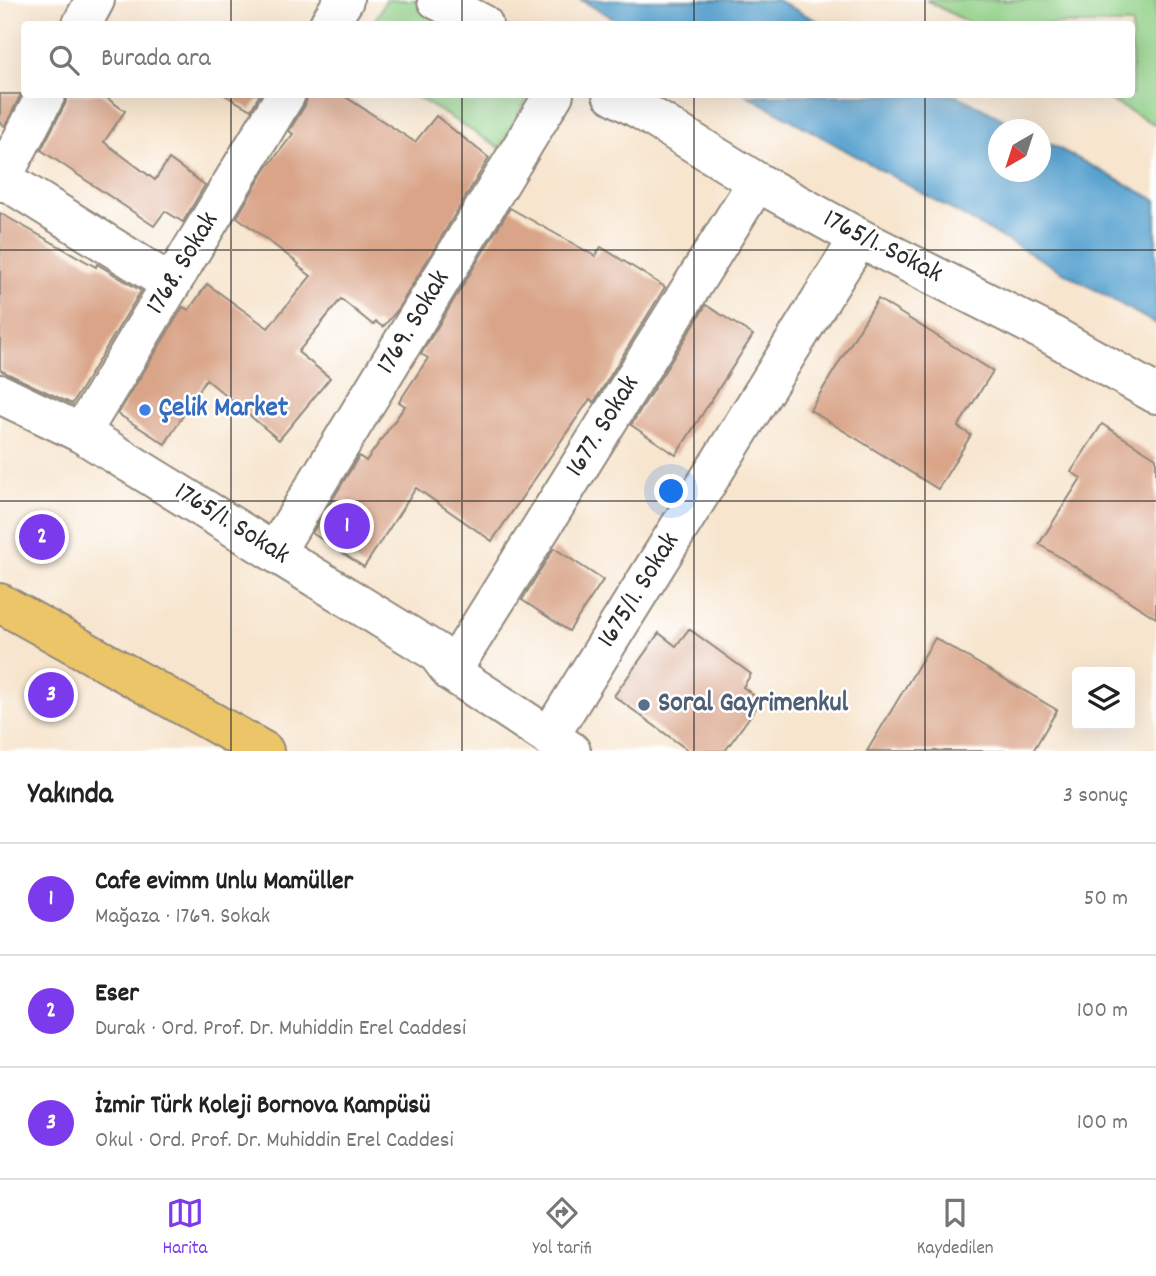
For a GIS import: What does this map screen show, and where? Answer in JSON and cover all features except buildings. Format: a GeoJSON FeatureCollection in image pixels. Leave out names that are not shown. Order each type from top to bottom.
{"type":"FeatureCollection","features":[{"type":"Feature","properties":{"kind":"main road"},"geometry":{"type":"LineString","coordinates":[[0,603],[264,751]]}},
{"type":"Feature","properties":{"kind":"street"},"geometry":{"type":"LineString","coordinates":[[84,21],[95,0]]}},
{"type":"Feature","properties":{"kind":"street"},"geometry":{"type":"LineString","coordinates":[[331,21],[344,0]]}},
{"type":"Feature","properties":{"kind":"street"},"geometry":{"type":"LineString","coordinates":[[437,0],[477,21]]}},
{"type":"Feature","properties":{"kind":"street"},"geometry":{"type":"LineString","coordinates":[[44,98],[1,179],[171,284]]}},
{"type":"Feature","properties":{"kind":"street","name":"1768. Sokak"},"geometry":{"type":"LineString","coordinates":[[81,433],[284,98]]}},
{"type":"Feature","properties":{"kind":"street","name":"1769. Sokak"},"geometry":{"type":"LineString","coordinates":[[275,552],[552,98]]}},
{"type":"Feature","properties":{"kind":"street","name":"1765/1. Sokak"},"geometry":{"type":"LineString","coordinates":[[619,98],[757,182],[859,238],[1050,334],[1156,394]]}},
{"type":"Feature","properties":{"kind":"street","name":"1677. Sokak"},"geometry":{"type":"LineString","coordinates":[[451,672],[757,182]]}},
{"type":"Feature","properties":{"kind":"street","name":"1675/1. Sokak"},"geometry":{"type":"LineString","coordinates":[[451,672],[561,744],[859,238]]}},
{"type":"Feature","properties":{"kind":"street","name":"1765/1. Sokak"},"geometry":{"type":"LineString","coordinates":[[0,394],[81,433],[275,552],[436,652],[451,672]]}},
{"type":"Feature","properties":{"kind":"green space"},"geometry":{"type":"Polygon","coordinates":[[[386,0],[416,0],[454,21],[375,21],[386,0]]]}},
{"type":"Feature","properties":{"kind":"green space"},"geometry":{"type":"Polygon","coordinates":[[[926,0],[1156,0],[1156,125],[1106,98],[1135,98],[1135,21],[965,21],[926,0]]]}},
{"type":"Feature","properties":{"kind":"green space"},"geometry":{"type":"Polygon","coordinates":[[[419,98],[527,98],[500,148],[419,98]]]}},
{"type":"Feature","properties":{"kind":"water"},"geometry":{"type":"Polygon","coordinates":[[[581,0],[777,0],[817,21],[619,21],[581,0]]]}},
{"type":"Feature","properties":{"kind":"water"},"geometry":{"type":"Polygon","coordinates":[[[752,98],[962,98],[1003,119],[988,119],[988,182],[1051,182],[1051,144],[1156,200],[1156,324],[752,98]]]}},
{"type":"Feature","properties":{"kind":"place","name":"Çelik Market"},"geometry":{"type":"Point","coordinates":[145,410]}},
{"type":"Feature","properties":{"kind":"place","name":"Cafe evimm Unlu Mamüller"},"geometry":{"type":"Point","coordinates":[347,526]}},
{"type":"Feature","properties":{"kind":"place","name":"Eser"},"geometry":{"type":"Point","coordinates":[42,537]}},
{"type":"Feature","properties":{"kind":"place","name":"İzmir Türk Koleji Bornova Kampüsü"},"geometry":{"type":"Point","coordinates":[51,695]}},
{"type":"Feature","properties":{"kind":"place","name":"Soral Gayrimenkul"},"geometry":{"type":"Point","coordinates":[644,705]}}]}
